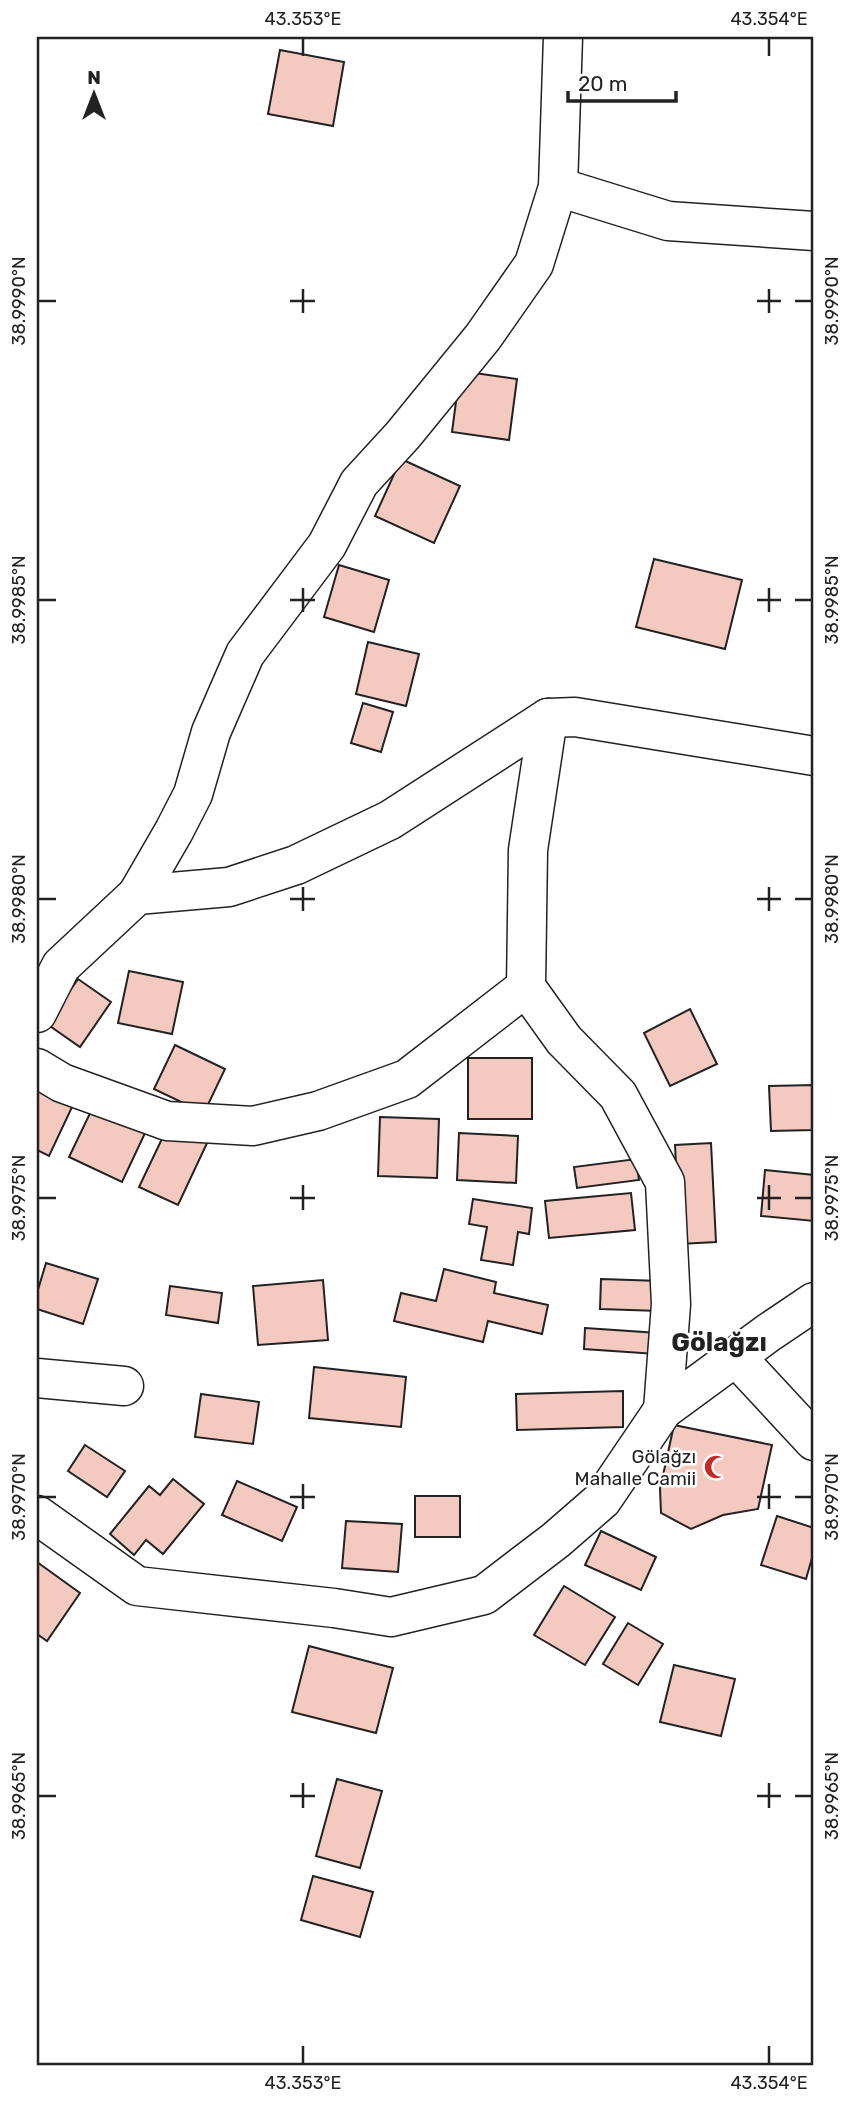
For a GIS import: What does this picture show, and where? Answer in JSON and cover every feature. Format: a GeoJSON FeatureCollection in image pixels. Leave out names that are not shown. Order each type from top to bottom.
{"type":"FeatureCollection","features":[{"type":"Feature","properties":{"kind":"street"},"geometry":{"type":"LineString","coordinates":[[37,1013],[61,966],[137,895],[193,794],[211,732],[245,654],[327,545],[359,483],[404,435],[483,337],[534,264],[558,187],[563,37]]}},
{"type":"Feature","properties":{"kind":"street"},"geometry":{"type":"LineString","coordinates":[[558,187],[668,221],[814,232]]}},
{"type":"Feature","properties":{"kind":"street"},"geometry":{"type":"LineString","coordinates":[[137,895],[229,887],[296,865],[390,820],[548,718],[575,717],[814,756]]}},
{"type":"Feature","properties":{"kind":"street"},"geometry":{"type":"LineString","coordinates":[[548,718],[528,850],[526,987],[564,1041],[618,1095],[665,1182],[671,1304],[663,1410]]}},
{"type":"Feature","properties":{"kind":"street"},"geometry":{"type":"LineString","coordinates":[[37,1068],[62,1083],[167,1121],[253,1126],[318,1111],[407,1079],[526,987]]}},
{"type":"Feature","properties":{"kind":"street"},"geometry":{"type":"LineString","coordinates":[[37,1515],[137,1586],[391,1617],[484,1595],[602,1500],[663,1410],[814,1302]]}},
{"type":"Feature","properties":{"kind":"street"},"geometry":{"type":"LineString","coordinates":[[736,1357],[814,1441]]}},
{"type":"Feature","properties":{"kind":"street"},"geometry":{"type":"LineString","coordinates":[[37,1378],[124,1386]]}},
{"type":"Feature","properties":{"kind":"building"},"geometry":{"type":"Polygon","coordinates":[[[280,50],[344,62],[333,126],[268,114],[280,50]]]}},
{"type":"Feature","properties":{"kind":"building"},"geometry":{"type":"Polygon","coordinates":[[[460,371],[517,379],[509,440],[452,432],[460,371]]]}},
{"type":"Feature","properties":{"kind":"building"},"geometry":{"type":"Polygon","coordinates":[[[401,459],[460,486],[434,543],[375,516],[401,459]]]}},
{"type":"Feature","properties":{"kind":"building"},"geometry":{"type":"Polygon","coordinates":[[[654,559],[742,580],[725,649],[636,627],[654,559]]]}},
{"type":"Feature","properties":{"kind":"building"},"geometry":{"type":"Polygon","coordinates":[[[339,565],[389,580],[374,632],[324,617],[339,565]]]}},
{"type":"Feature","properties":{"kind":"building"},"geometry":{"type":"Polygon","coordinates":[[[368,642],[419,654],[406,706],[356,694],[368,642]]]}},
{"type":"Feature","properties":{"kind":"building"},"geometry":{"type":"Polygon","coordinates":[[[363,703],[393,712],[381,752],[351,743],[363,703]]]}},
{"type":"Feature","properties":{"kind":"building"},"geometry":{"type":"Polygon","coordinates":[[[129,971],[183,982],[172,1034],[118,1023],[129,971]]]}},
{"type":"Feature","properties":{"kind":"building"},"geometry":{"type":"Polygon","coordinates":[[[78,979],[111,1002],[80,1047],[47,1024],[78,979]]]}},
{"type":"Feature","properties":{"kind":"building"},"geometry":{"type":"Polygon","coordinates":[[[690,1009],[717,1064],[670,1086],[644,1033],[690,1009]]]}},
{"type":"Feature","properties":{"kind":"building"},"geometry":{"type":"Polygon","coordinates":[[[175,1045],[225,1069],[204,1113],[154,1089],[175,1045]]]}},
{"type":"Feature","properties":{"kind":"building"},"geometry":{"type":"Polygon","coordinates":[[[468,1058],[532,1058],[532,1119],[468,1119],[468,1058]]]}},
{"type":"Feature","properties":{"kind":"building"},"geometry":{"type":"Polygon","coordinates":[[[814,1085],[814,1130],[771,1131],[769,1086],[814,1085]]]}},
{"type":"Feature","properties":{"kind":"building"},"geometry":{"type":"Polygon","coordinates":[[[37,1088],[73,1105],[49,1156],[37,1150],[37,1088]]]}},
{"type":"Feature","properties":{"kind":"building"},"geometry":{"type":"Polygon","coordinates":[[[93,1107],[146,1131],[122,1182],[69,1157],[93,1107]]]}},
{"type":"Feature","properties":{"kind":"building"},"geometry":{"type":"Polygon","coordinates":[[[380,1117],[439,1119],[437,1178],[378,1176],[380,1117]]]}},
{"type":"Feature","properties":{"kind":"building"},"geometry":{"type":"Polygon","coordinates":[[[169,1124],[208,1141],[178,1205],[139,1187],[169,1124]]]}},
{"type":"Feature","properties":{"kind":"building"},"geometry":{"type":"Polygon","coordinates":[[[459,1133],[518,1136],[516,1183],[457,1180],[459,1133]]]}},
{"type":"Feature","properties":{"kind":"building"},"geometry":{"type":"Polygon","coordinates":[[[711,1143],[716,1242],[680,1244],[675,1145],[711,1143]]]}},
{"type":"Feature","properties":{"kind":"building"},"geometry":{"type":"Polygon","coordinates":[[[636,1159],[639,1180],[577,1188],[574,1167],[636,1159]]]}},
{"type":"Feature","properties":{"kind":"building"},"geometry":{"type":"Polygon","coordinates":[[[765,1170],[814,1175],[814,1221],[761,1216],[765,1170]]]}},
{"type":"Feature","properties":{"kind":"building"},"geometry":{"type":"Polygon","coordinates":[[[631,1193],[635,1230],[549,1238],[545,1201],[631,1193]]]}},
{"type":"Feature","properties":{"kind":"building"},"geometry":{"type":"Polygon","coordinates":[[[473,1199],[532,1208],[529,1234],[518,1232],[513,1265],[481,1260],[487,1227],[469,1224],[473,1199]]]}},
{"type":"Feature","properties":{"kind":"building"},"geometry":{"type":"Polygon","coordinates":[[[46,1263],[98,1279],[83,1324],[37,1309],[37,1293],[46,1263]]]}},
{"type":"Feature","properties":{"kind":"building"},"geometry":{"type":"Polygon","coordinates":[[[444,1269],[496,1282],[494,1293],[548,1305],[542,1334],[488,1321],[483,1342],[394,1321],[401,1293],[436,1301],[444,1269]]]}},
{"type":"Feature","properties":{"kind":"building"},"geometry":{"type":"Polygon","coordinates":[[[601,1279],[660,1281],[659,1311],[600,1309],[601,1279]]]}},
{"type":"Feature","properties":{"kind":"building"},"geometry":{"type":"Polygon","coordinates":[[[323,1280],[328,1340],[258,1345],[253,1286],[323,1280]]]}},
{"type":"Feature","properties":{"kind":"building"},"geometry":{"type":"Polygon","coordinates":[[[170,1286],[222,1293],[218,1323],[166,1315],[170,1286]]]}},
{"type":"Feature","properties":{"kind":"building"},"geometry":{"type":"Polygon","coordinates":[[[585,1328],[658,1333],[656,1354],[584,1349],[585,1328]]]}},
{"type":"Feature","properties":{"kind":"building"},"geometry":{"type":"Polygon","coordinates":[[[314,1367],[406,1377],[401,1427],[309,1418],[314,1367]]]}},
{"type":"Feature","properties":{"kind":"building"},"geometry":{"type":"Polygon","coordinates":[[[623,1391],[623,1427],[517,1430],[516,1394],[623,1391]]]}},
{"type":"Feature","properties":{"kind":"building"},"geometry":{"type":"Polygon","coordinates":[[[201,1394],[259,1402],[253,1444],[195,1437],[201,1394]]]}},
{"type":"Feature","properties":{"kind":"building","name":"Gölağzı Mahalle Camii"},"geometry":{"type":"Polygon","coordinates":[[[674,1425],[772,1445],[758,1509],[723,1515],[691,1529],[661,1513],[660,1489],[674,1425]]]}},
{"type":"Feature","properties":{"kind":"building"},"geometry":{"type":"Polygon","coordinates":[[[85,1445],[125,1471],[107,1497],[68,1471],[85,1445]]]}},
{"type":"Feature","properties":{"kind":"building"},"geometry":{"type":"Polygon","coordinates":[[[173,1479],[204,1504],[163,1554],[146,1540],[134,1555],[110,1534],[149,1486],[160,1495],[173,1479]]]}},
{"type":"Feature","properties":{"kind":"building"},"geometry":{"type":"Polygon","coordinates":[[[237,1481],[297,1507],[282,1541],[222,1515],[237,1481]]]}},
{"type":"Feature","properties":{"kind":"building"},"geometry":{"type":"Polygon","coordinates":[[[415,1496],[460,1496],[460,1537],[415,1537],[415,1496]]]}},
{"type":"Feature","properties":{"kind":"building"},"geometry":{"type":"Polygon","coordinates":[[[777,1516],[814,1528],[814,1551],[806,1579],[761,1565],[777,1516]]]}},
{"type":"Feature","properties":{"kind":"building"},"geometry":{"type":"Polygon","coordinates":[[[346,1521],[402,1524],[398,1572],[342,1568],[346,1521]]]}},
{"type":"Feature","properties":{"kind":"building"},"geometry":{"type":"Polygon","coordinates":[[[601,1531],[656,1557],[641,1590],[585,1565],[601,1531]]]}},
{"type":"Feature","properties":{"kind":"building"},"geometry":{"type":"Polygon","coordinates":[[[37,1562],[80,1593],[47,1641],[37,1634],[37,1562]]]}},
{"type":"Feature","properties":{"kind":"building"},"geometry":{"type":"Polygon","coordinates":[[[564,1586],[615,1617],[585,1665],[534,1635],[564,1586]]]}},
{"type":"Feature","properties":{"kind":"building"},"geometry":{"type":"Polygon","coordinates":[[[628,1623],[663,1644],[638,1685],[603,1664],[628,1623]]]}},
{"type":"Feature","properties":{"kind":"building"},"geometry":{"type":"Polygon","coordinates":[[[309,1646],[393,1668],[376,1733],[292,1712],[309,1646]]]}},
{"type":"Feature","properties":{"kind":"building"},"geometry":{"type":"Polygon","coordinates":[[[674,1665],[735,1679],[721,1736],[660,1722],[674,1665]]]}},
{"type":"Feature","properties":{"kind":"building"},"geometry":{"type":"Polygon","coordinates":[[[337,1779],[382,1791],[360,1868],[316,1856],[337,1779]]]}},
{"type":"Feature","properties":{"kind":"building"},"geometry":{"type":"Polygon","coordinates":[[[313,1876],[373,1892],[360,1937],[301,1920],[313,1876]]]}},
{"type":"Feature","properties":{"kind":"place","name":"Gölağzı Mahalle Camii"},"geometry":{"type":"Point","coordinates":[716,1467]}},
{"type":"Feature","properties":{"kind":"district","name":"Gölağzı"},"geometry":{"type":"Point","coordinates":[719,1342]}}]}
